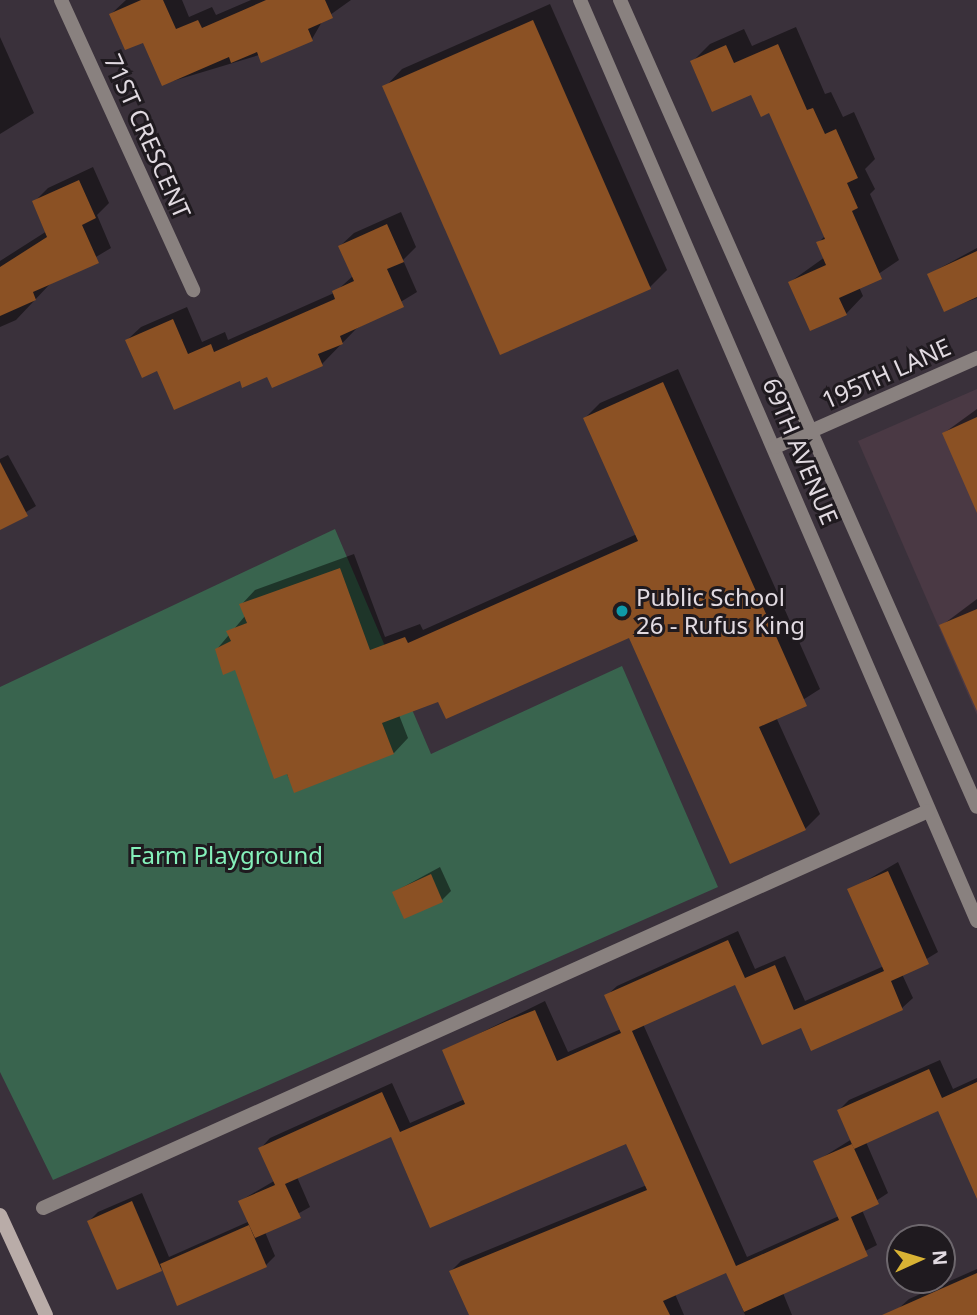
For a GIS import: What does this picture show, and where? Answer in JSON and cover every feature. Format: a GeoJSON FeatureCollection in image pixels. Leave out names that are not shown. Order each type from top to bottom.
{"type":"FeatureCollection","features":[{"type":"Feature","properties":{"kind":"street","name":"71ST CRESCENT"},"geometry":{"type":"LineString","coordinates":[[61,0],[193,290]]}},
{"type":"Feature","properties":{"kind":"street","name":"69TH AVENUE"},"geometry":{"type":"LineString","coordinates":[[580,0],[977,920]]}},
{"type":"Feature","properties":{"kind":"street","name":"69TH AVENUE"},"geometry":{"type":"LineString","coordinates":[[620,0],[977,807]]}},
{"type":"Feature","properties":{"kind":"street","name":"195TH LANE"},"geometry":{"type":"LineString","coordinates":[[775,447],[977,358]]}},
{"type":"Feature","properties":{"kind":"street"},"geometry":{"type":"LineString","coordinates":[[43,1208],[928,811]]}},
{"type":"Feature","properties":{"kind":"street"},"geometry":{"type":"LineString","coordinates":[[0,1215],[46,1315]]}},
{"type":"Feature","properties":{"kind":"shaded area"},"geometry":{"type":"Polygon","coordinates":[[[977,389],[977,715],[858,441],[977,389]]]}},
{"type":"Feature","properties":{"kind":"green space","name":"Farm Playground"},"geometry":{"type":"Polygon","coordinates":[[[335,529],[431,754],[622,666],[718,887],[53,1180],[0,1072],[0,687],[335,529]]]}},
{"type":"Feature","properties":{"kind":"building"},"geometry":{"type":"Polygon","coordinates":[[[141,0],[163,0],[176,29],[198,20],[202,28],[266,0],[325,0],[333,18],[308,29],[313,41],[261,63],[257,52],[231,63],[229,57],[162,86],[143,43],[125,50],[109,14],[141,0]]]}},
{"type":"Feature","properties":{"kind":"building"},"geometry":{"type":"Polygon","coordinates":[[[533,20],[651,289],[500,355],[382,86],[533,20]]]}},
{"type":"Feature","properties":{"kind":"building"},"geometry":{"type":"Polygon","coordinates":[[[778,44],[807,110],[813,108],[825,134],[836,129],[858,178],[847,183],[858,208],[852,211],[882,279],[839,298],[847,315],[810,331],[788,282],[826,265],[816,242],[825,239],[769,113],[761,117],[751,95],[712,112],[690,61],[726,45],[734,63],[778,44]]]}},
{"type":"Feature","properties":{"kind":"building"},"geometry":{"type":"Polygon","coordinates":[[[79,180],[96,218],[82,225],[99,263],[33,292],[36,300],[0,316],[0,267],[47,237],[32,201],[79,180]]]}},
{"type":"Feature","properties":{"kind":"building"},"geometry":{"type":"Polygon","coordinates":[[[387,224],[404,262],[387,269],[404,307],[340,336],[343,344],[318,354],[323,366],[272,388],[267,377],[242,388],[240,381],[174,410],[157,371],[142,378],[125,340],[173,319],[188,354],[211,344],[214,352],[335,299],[332,291],[354,281],[338,246],[387,224]]]}},
{"type":"Feature","properties":{"kind":"building"},"geometry":{"type":"Polygon","coordinates":[[[977,251],[977,297],[944,312],[927,274],[977,251]]]}},
{"type":"Feature","properties":{"kind":"building","name":"Public School 26 - Rufus King"},"geometry":{"type":"Polygon","coordinates":[[[663,382],[807,706],[759,727],[806,830],[730,864],[629,638],[446,719],[438,702],[382,723],[394,754],[294,793],[287,774],[274,779],[235,670],[223,675],[215,649],[231,641],[226,631],[247,623],[239,604],[340,568],[370,650],[405,637],[408,643],[638,541],[583,418],[663,382]]]}},
{"type":"Feature","properties":{"kind":"building"},"geometry":{"type":"Polygon","coordinates":[[[977,417],[977,513],[942,433],[977,417]]]}},
{"type":"Feature","properties":{"kind":"building"},"geometry":{"type":"Polygon","coordinates":[[[0,462],[28,516],[0,530],[0,462]]]}},
{"type":"Feature","properties":{"kind":"building"},"geometry":{"type":"Polygon","coordinates":[[[977,609],[977,711],[939,625],[977,609]]]}},
{"type":"Feature","properties":{"kind":"building"},"geometry":{"type":"Polygon","coordinates":[[[888,871],[929,964],[891,981],[903,1010],[811,1051],[801,1028],[762,1045],[735,985],[632,1031],[736,1266],[839,1220],[813,1161],[852,1144],[879,1204],[851,1217],[868,1256],[744,1312],[726,1273],[663,1301],[670,1315],[469,1315],[449,1271],[647,1190],[626,1144],[430,1228],[391,1137],[285,1184],[301,1218],[255,1238],[238,1201],[275,1185],[258,1148],[382,1092],[400,1132],[465,1104],[442,1050],[507,1021],[535,1010],[557,1061],[621,1033],[604,995],[728,940],[745,978],[775,965],[794,1010],[884,971],[847,889],[888,871]]]}},
{"type":"Feature","properties":{"kind":"building"},"geometry":{"type":"Polygon","coordinates":[[[431,874],[443,902],[404,919],[392,892],[431,874]]]}},
{"type":"Feature","properties":{"kind":"building"},"geometry":{"type":"Polygon","coordinates":[[[929,1069],[942,1098],[977,1082],[977,1199],[938,1111],[854,1149],[837,1110],[929,1069]]]}},
{"type":"Feature","properties":{"kind":"building"},"geometry":{"type":"Polygon","coordinates":[[[132,1201],[162,1271],[117,1290],[87,1221],[132,1201]]]}},
{"type":"Feature","properties":{"kind":"building"},"geometry":{"type":"Polygon","coordinates":[[[249,1225],[267,1267],[177,1306],[160,1264],[249,1225]]]}},
{"type":"Feature","properties":{"kind":"building"},"geometry":{"type":"Polygon","coordinates":[[[977,1273],[977,1315],[882,1315],[929,1294],[956,1294],[956,1282],[977,1273]]]}},
{"type":"Feature","properties":{"kind":"place","name":"Public School 26 - Rufus King"},"geometry":{"type":"Point","coordinates":[622,611]}}]}
